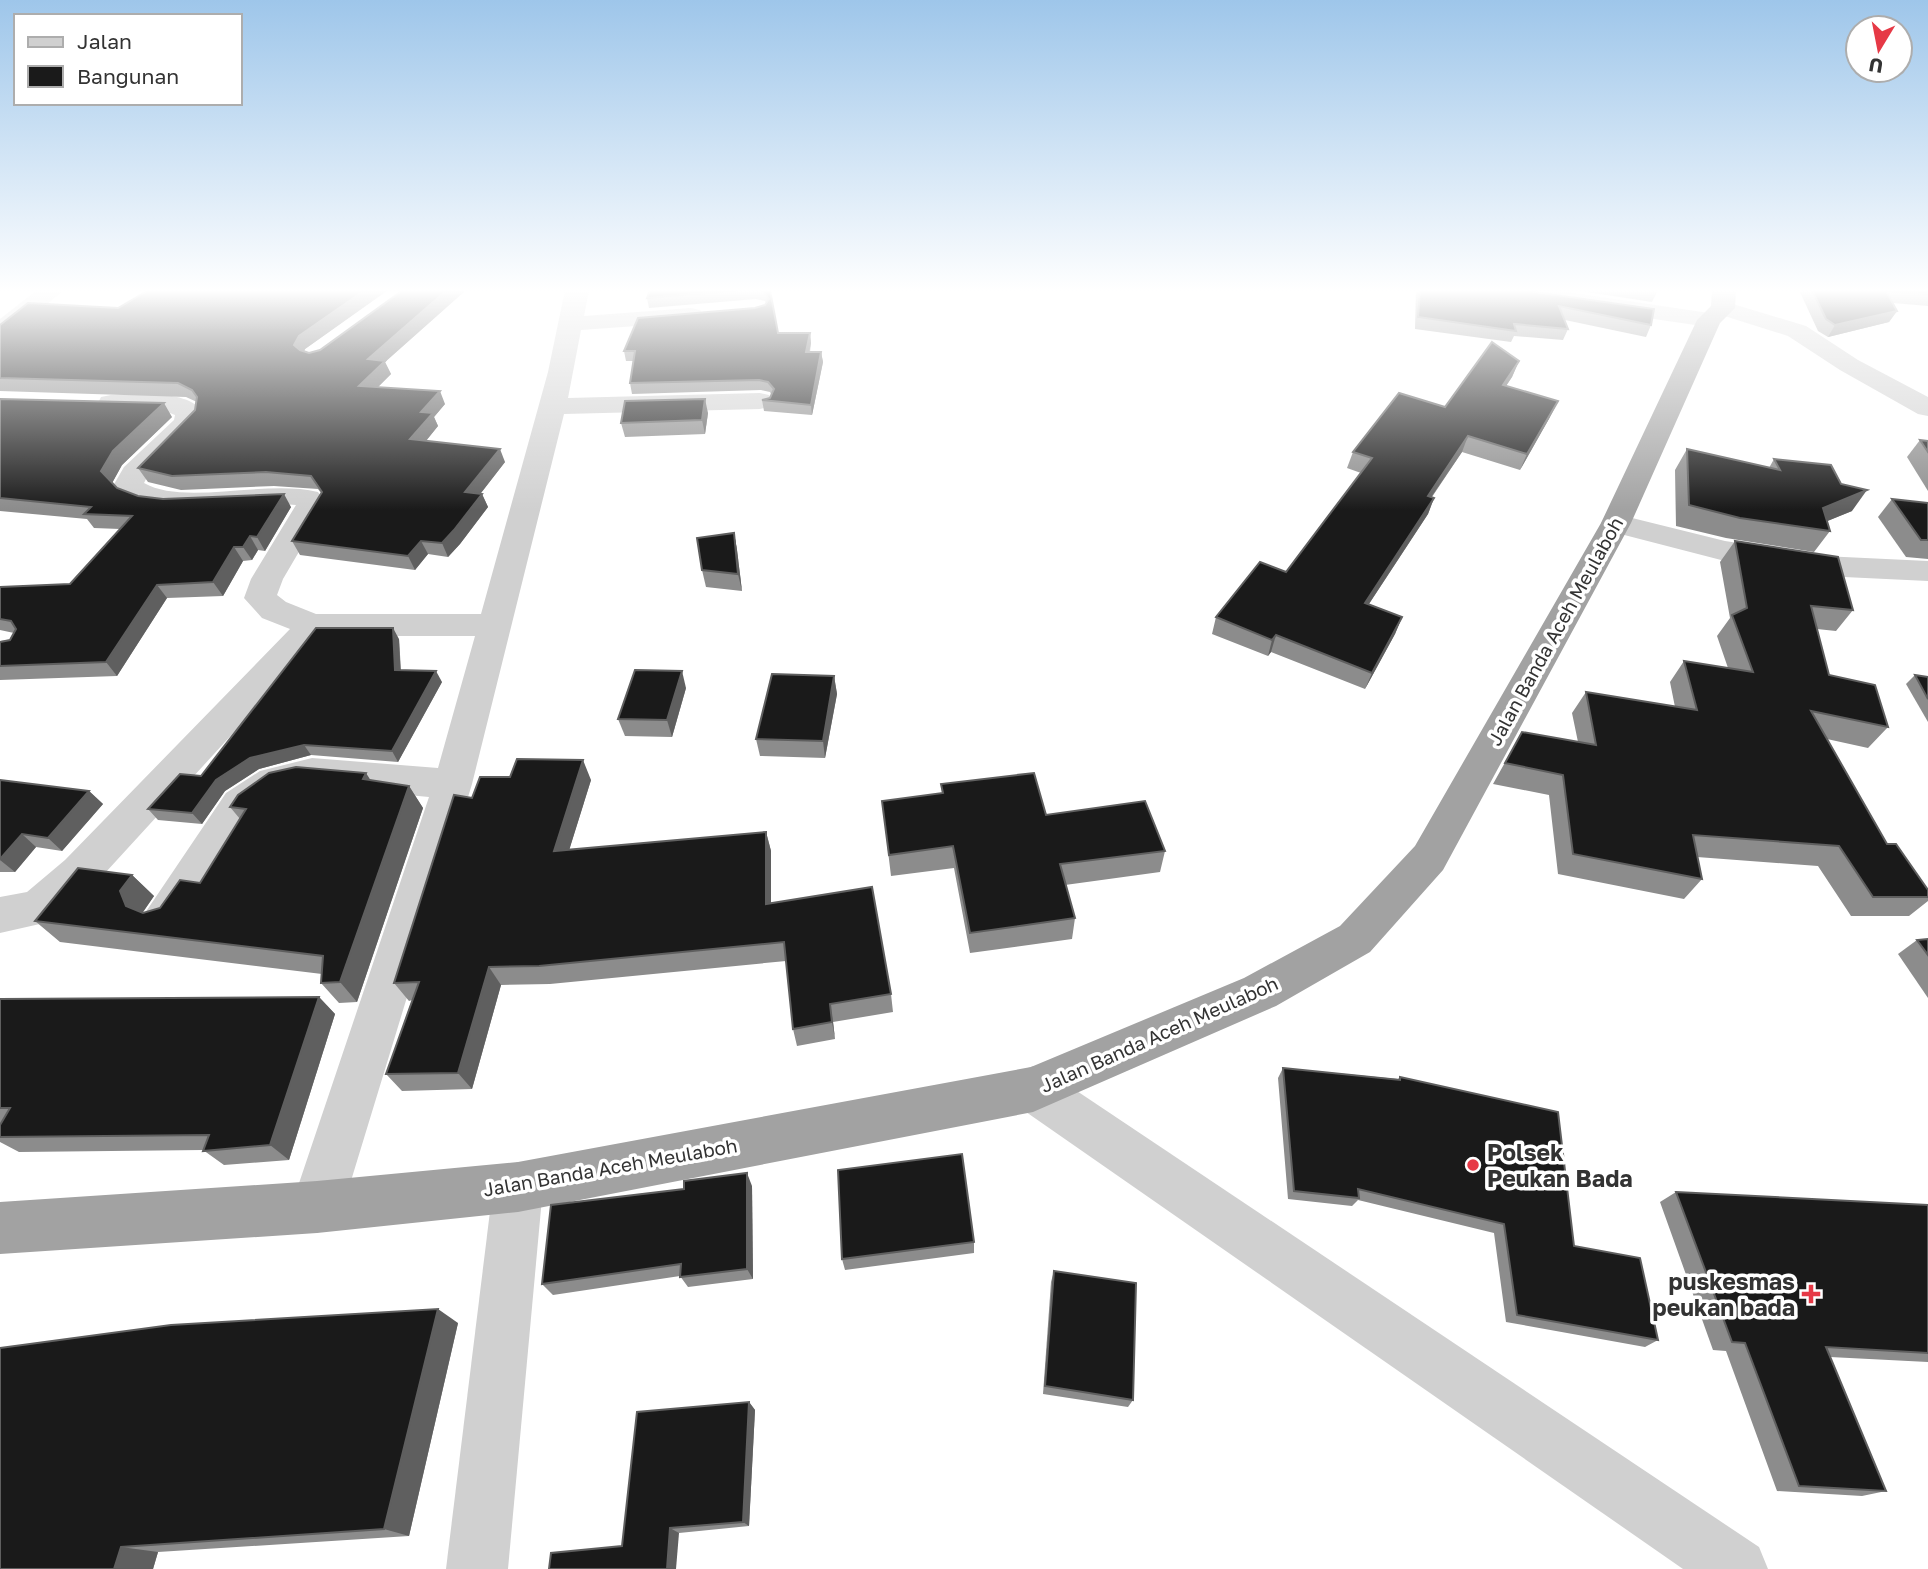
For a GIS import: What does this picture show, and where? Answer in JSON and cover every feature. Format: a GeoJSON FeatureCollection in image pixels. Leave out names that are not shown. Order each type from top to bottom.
{"type":"FeatureCollection","features":[{"type":"Feature","properties":{"kind":"highway","name":"Jalan Banda Aceh Meulaboh"},"geometry":{"type":"LineString","coordinates":[[0,1228],[317,1207],[518,1187],[1033,1089],[1260,992],[1355,939],[1429,858],[1616,523],[1691,363]]}},
{"type":"Feature","properties":{"kind":"street"},"geometry":{"type":"LineString","coordinates":[[317,1207],[453,784],[561,363]]}},
{"type":"Feature","properties":{"kind":"street"},"geometry":{"type":"LineString","coordinates":[[1846,363],[1928,408]]}},
{"type":"Feature","properties":{"kind":"street"},"geometry":{"type":"LineString","coordinates":[[552,406],[760,401]]}},
{"type":"Feature","properties":{"kind":"street"},"geometry":{"type":"LineString","coordinates":[[83,402],[175,405],[189,412],[187,423],[134,473],[128,486],[139,495],[219,501],[272,493],[307,498],[312,504],[267,579],[260,598],[274,610],[313,625],[493,625]]}},
{"type":"Feature","properties":{"kind":"street"},"geometry":{"type":"LineString","coordinates":[[1616,523],[1737,553],[1823,566],[1928,571]]}},
{"type":"Feature","properties":{"kind":"street"},"geometry":{"type":"LineString","coordinates":[[0,915],[38,908],[80,872],[313,625]]}},
{"type":"Feature","properties":{"kind":"street"},"geometry":{"type":"LineString","coordinates":[[166,913],[240,804],[274,781],[312,772],[453,784]]}},
{"type":"Feature","properties":{"kind":"street"},"geometry":{"type":"LineString","coordinates":[[1033,1089],[1737,1569]]}},
{"type":"Feature","properties":{"kind":"street"},"geometry":{"type":"LineString","coordinates":[[477,1569],[518,1187]]}},
{"type":"Feature","properties":{"kind":"building"},"geometry":{"type":"Polygon","coordinates":[[[0,363],[383,363],[359,386],[440,391],[421,412],[433,413],[410,439],[500,449],[465,492],[482,494],[442,543],[421,541],[408,556],[292,541],[322,492],[311,476],[266,472],[172,476],[138,468],[195,410],[197,397],[192,390],[178,383],[0,378],[0,363]]]}},
{"type":"Feature","properties":{"kind":"building"},"geometry":{"type":"Polygon","coordinates":[[[633,363],[819,363],[811,405],[762,400],[770,398],[774,389],[768,382],[759,380],[630,383],[633,363]]]}},
{"type":"Feature","properties":{"kind":"building"},"geometry":{"type":"Polygon","coordinates":[[[1477,363],[1518,363],[1503,385],[1558,401],[1527,454],[1468,436],[1428,496],[1434,498],[1365,603],[1402,617],[1372,673],[1276,635],[1272,640],[1216,617],[1260,562],[1286,572],[1372,458],[1353,452],[1399,393],[1445,407],[1477,363]]]}},
{"type":"Feature","properties":{"kind":"building"},"geometry":{"type":"Polygon","coordinates":[[[0,399],[164,403],[113,451],[101,471],[117,488],[138,496],[163,499],[284,494],[257,537],[250,536],[243,547],[234,547],[213,582],[157,585],[106,662],[0,666],[0,642],[10,640],[16,629],[11,621],[0,619],[0,587],[70,584],[132,516],[84,514],[91,507],[0,498],[0,399]]]}},
{"type":"Feature","properties":{"kind":"building"},"geometry":{"type":"Polygon","coordinates":[[[705,399],[702,420],[621,423],[625,401],[705,399]]]}},
{"type":"Feature","properties":{"kind":"building"},"geometry":{"type":"Polygon","coordinates":[[[1920,440],[1928,441],[1928,452],[1920,440]]]}},
{"type":"Feature","properties":{"kind":"building"},"geometry":{"type":"Polygon","coordinates":[[[1687,449],[1780,470],[1774,459],[1831,465],[1841,484],[1867,490],[1823,508],[1830,531],[1740,518],[1689,505],[1687,449]]]}},
{"type":"Feature","properties":{"kind":"building"},"geometry":{"type":"Polygon","coordinates":[[[1892,499],[1928,503],[1928,540],[1921,540],[1892,499]]]}},
{"type":"Feature","properties":{"kind":"building"},"geometry":{"type":"Polygon","coordinates":[[[734,533],[738,574],[702,570],[697,538],[734,533]]]}},
{"type":"Feature","properties":{"kind":"building"},"geometry":{"type":"Polygon","coordinates":[[[1735,541],[1838,557],[1853,610],[1811,606],[1829,675],[1875,685],[1888,727],[1811,711],[1887,844],[1896,844],[1928,890],[1928,897],[1873,897],[1839,846],[1693,835],[1702,879],[1573,854],[1563,775],[1505,763],[1522,732],[1596,745],[1586,692],[1697,710],[1684,661],[1753,672],[1732,615],[1747,608],[1735,541]]]}},
{"type":"Feature","properties":{"kind":"building"},"geometry":{"type":"Polygon","coordinates":[[[316,628],[393,628],[395,670],[436,671],[392,751],[304,745],[250,758],[216,780],[192,813],[148,809],[180,774],[201,776],[316,628]]]}},
{"type":"Feature","properties":{"kind":"building"},"geometry":{"type":"Polygon","coordinates":[[[635,670],[682,671],[667,720],[618,719],[635,670]]]}},
{"type":"Feature","properties":{"kind":"building"},"geometry":{"type":"Polygon","coordinates":[[[772,674],[834,676],[823,741],[756,739],[772,674]]]}},
{"type":"Feature","properties":{"kind":"building"},"geometry":{"type":"Polygon","coordinates":[[[1915,675],[1928,677],[1928,699],[1915,675]]]}},
{"type":"Feature","properties":{"kind":"building"},"geometry":{"type":"Polygon","coordinates":[[[517,759],[583,760],[554,851],[766,832],[766,904],[872,887],[891,994],[830,1004],[832,1022],[793,1029],[784,942],[539,966],[489,967],[458,1073],[386,1074],[419,982],[394,983],[454,795],[472,798],[480,777],[510,777],[517,759]]]}},
{"type":"Feature","properties":{"kind":"building"},"geometry":{"type":"Polygon","coordinates":[[[296,767],[366,773],[363,779],[409,786],[340,982],[321,983],[323,956],[35,921],[78,868],[132,875],[120,891],[126,906],[143,913],[160,908],[180,880],[200,883],[246,809],[230,807],[238,795],[269,773],[296,767]]]}},
{"type":"Feature","properties":{"kind":"building"},"geometry":{"type":"Polygon","coordinates":[[[1034,773],[1046,815],[1145,801],[1165,851],[1060,864],[1075,918],[970,933],[953,846],[889,855],[882,801],[943,793],[941,784],[1034,773]]]}},
{"type":"Feature","properties":{"kind":"building"},"geometry":{"type":"Polygon","coordinates":[[[0,780],[89,791],[48,838],[22,834],[0,859],[0,780]]]}},
{"type":"Feature","properties":{"kind":"building"},"geometry":{"type":"Polygon","coordinates":[[[1928,939],[1928,955],[1917,940],[1928,939]]]}},
{"type":"Feature","properties":{"kind":"building"},"geometry":{"type":"Polygon","coordinates":[[[319,997],[270,1145],[203,1151],[209,1135],[0,1137],[0,1125],[10,1108],[0,1108],[0,999],[319,997]]]}},
{"type":"Feature","properties":{"kind":"building"},"geometry":{"type":"Polygon","coordinates":[[[1283,1068],[1400,1080],[1400,1077],[1558,1112],[1574,1246],[1640,1258],[1658,1340],[1517,1315],[1504,1224],[1358,1189],[1359,1198],[1294,1191],[1283,1068]]]}},
{"type":"Feature","properties":{"kind":"building"},"geometry":{"type":"Polygon","coordinates":[[[962,1154],[974,1242],[842,1259],[838,1170],[962,1154]]]}},
{"type":"Feature","properties":{"kind":"building"},"geometry":{"type":"Polygon","coordinates":[[[747,1173],[747,1269],[680,1277],[681,1264],[542,1284],[551,1205],[684,1189],[684,1181],[747,1173]]]}},
{"type":"Feature","properties":{"kind":"building","name":"puskesmas peukan bada"},"geometry":{"type":"Polygon","coordinates":[[[1676,1192],[1928,1205],[1928,1353],[1826,1347],[1886,1491],[1799,1486],[1745,1343],[1732,1342],[1676,1192]]]}},
{"type":"Feature","properties":{"kind":"building"},"geometry":{"type":"Polygon","coordinates":[[[1054,1271],[1136,1283],[1133,1400],[1045,1386],[1054,1271]]]}},
{"type":"Feature","properties":{"kind":"building"},"geometry":{"type":"Polygon","coordinates":[[[438,1309],[384,1529],[121,1547],[114,1569],[0,1569],[0,1348],[171,1325],[438,1309]]]}},
{"type":"Feature","properties":{"kind":"building"},"geometry":{"type":"Polygon","coordinates":[[[749,1402],[743,1522],[670,1528],[667,1569],[549,1569],[551,1553],[622,1546],[637,1412],[749,1402]]]}},
{"type":"Feature","properties":{"kind":"place","name":"Polsek Peukan Bada"},"geometry":{"type":"Point","coordinates":[1473,1165]}},
{"type":"Feature","properties":{"kind":"place","name":"puskesmas peukan bada"},"geometry":{"type":"Point","coordinates":[1811,1294]}}]}
